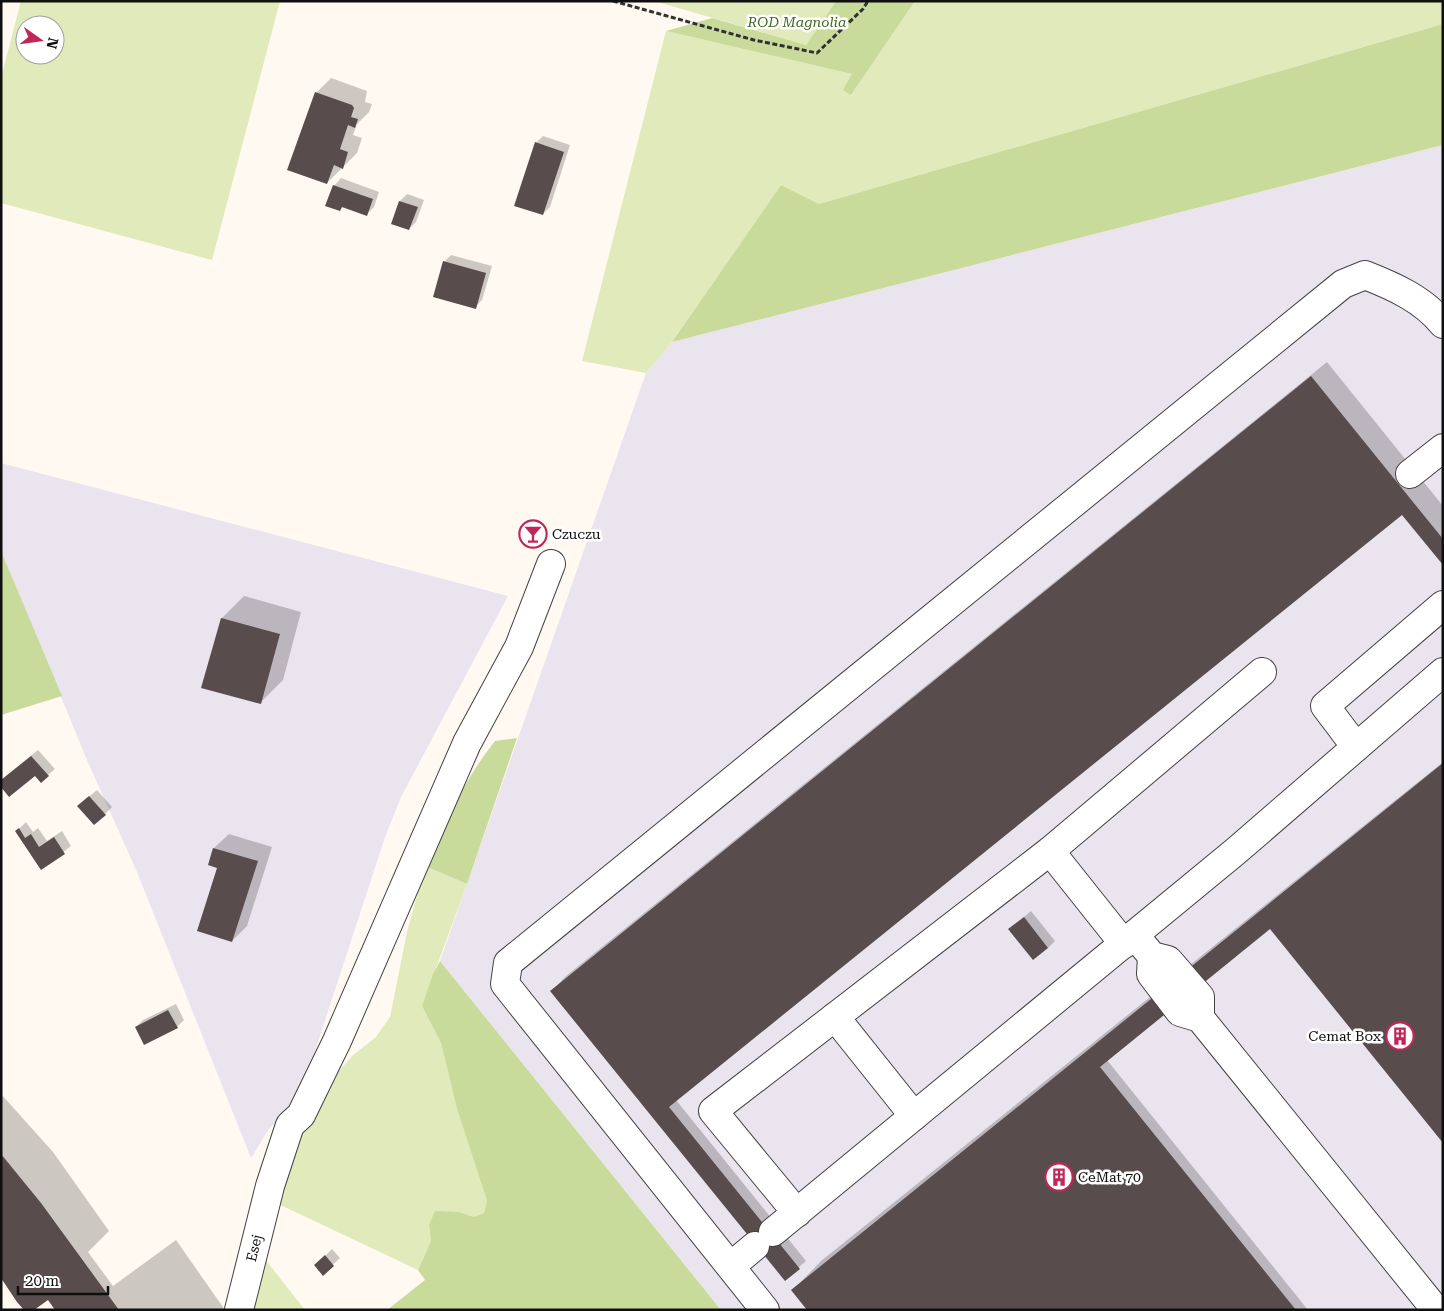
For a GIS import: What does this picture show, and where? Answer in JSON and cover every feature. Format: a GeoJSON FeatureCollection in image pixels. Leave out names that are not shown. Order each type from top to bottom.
{"type":"FeatureCollection","features":[{"type":"Feature","properties":{"kind":"street"},"geometry":{"type":"LineString","coordinates":[[766,1310],[505,984],[508,963],[1343,284],[1365,275],[1398,288],[1441,317]]}},
{"type":"Feature","properties":{"kind":"street"},"geometry":{"type":"LineString","coordinates":[[1410,474],[1443,448]]}},
{"type":"Feature","properties":{"kind":"street","name":"Esej"},"geometry":{"type":"LineString","coordinates":[[239,1310],[270,1186],[290,1125],[301,1115],[337,1041],[466,743],[519,647],[551,564]]}},
{"type":"Feature","properties":{"kind":"street"},"geometry":{"type":"LineString","coordinates":[[1356,747],[1324,706],[1443,605]]}},
{"type":"Feature","properties":{"kind":"street"},"geometry":{"type":"LineString","coordinates":[[797,1213],[713,1112],[1050,851],[1262,672]]}},
{"type":"Feature","properties":{"kind":"street"},"geometry":{"type":"LineString","coordinates":[[731,1266],[1130,939],[1443,672]]}},
{"type":"Feature","properties":{"kind":"street"},"geometry":{"type":"LineString","coordinates":[[1050,851],[1130,939],[1152,956],[1168,960],[1200,998],[1200,1018],[1436,1310]]}},
{"type":"Feature","properties":{"kind":"street"},"geometry":{"type":"LineString","coordinates":[[835,1017],[914,1116]]}},
{"type":"Feature","properties":{"kind":"path"},"geometry":{"type":"LineString","coordinates":[[613,1],[754,40],[817,53],[863,9],[868,1]]}},
{"type":"Feature","properties":{"kind":"shaded area"},"geometry":{"type":"Polygon","coordinates":[[[1443,145],[1443,1310],[721,1310],[440,961],[646,373],[672,342],[1443,145]]]}},
{"type":"Feature","properties":{"kind":"shaded area"},"geometry":{"type":"Polygon","coordinates":[[[1,463],[508,596],[401,797],[385,837],[300,1097],[269,1129],[251,1158],[137,872],[87,760],[1,551],[1,463]]]}},
{"type":"Feature","properties":{"kind":"green space"},"geometry":{"type":"Polygon","coordinates":[[[21,1],[280,1],[212,260],[1,203],[1,78],[15,24],[15,65],[65,65],[65,15],[17,15],[21,1]]]}},
{"type":"Feature","properties":{"kind":"green space","name":"ROD Magnolia"},"geometry":{"type":"Polygon","coordinates":[[[654,1],[836,1],[806,45],[654,1]]]}},
{"type":"Feature","properties":{"kind":"green space"},"geometry":{"type":"Polygon","coordinates":[[[836,1],[915,1],[851,95],[843,90],[852,74],[666,31],[712,18],[806,45],[836,1]]]}},
{"type":"Feature","properties":{"kind":"green space"},"geometry":{"type":"Polygon","coordinates":[[[915,1],[1443,1],[1443,24],[819,204],[781,185],[672,342],[646,373],[582,361],[666,31],[852,74],[851,95],[915,1]]]}},
{"type":"Feature","properties":{"kind":"green space"},"geometry":{"type":"Polygon","coordinates":[[[1443,24],[1443,145],[672,342],[781,185],[819,204],[1443,24]]]}},
{"type":"Feature","properties":{"kind":"green space"},"geometry":{"type":"Polygon","coordinates":[[[1,551],[62,696],[1,715],[1,551]]]}},
{"type":"Feature","properties":{"kind":"green space"},"geometry":{"type":"Polygon","coordinates":[[[517,738],[467,884],[425,866],[456,802],[484,756],[495,741],[517,738]]]}},
{"type":"Feature","properties":{"kind":"green space"},"geometry":{"type":"Polygon","coordinates":[[[425,866],[467,884],[422,1006],[441,1043],[457,1109],[487,1201],[484,1213],[474,1217],[459,1212],[429,1225],[431,1241],[418,1270],[272,1201],[290,1145],[312,1119],[339,1071],[352,1056],[376,1037],[390,1017],[407,932],[425,866]]]}},
{"type":"Feature","properties":{"kind":"green space"},"geometry":{"type":"Polygon","coordinates":[[[440,961],[721,1310],[387,1310],[425,1280],[418,1270],[431,1241],[429,1225],[435,1211],[459,1212],[474,1217],[484,1213],[487,1201],[457,1109],[441,1043],[422,1006],[433,974],[440,961]]]}},
{"type":"Feature","properties":{"kind":"green space"},"geometry":{"type":"Polygon","coordinates":[[[261,1254],[305,1310],[249,1310],[261,1254]]]}},
{"type":"Feature","properties":{"kind":"building"},"geometry":{"type":"Polygon","coordinates":[[[315,92],[352,105],[354,108],[351,117],[358,119],[355,128],[348,125],[340,149],[348,152],[343,169],[334,165],[327,184],[287,170],[315,92]]]}},
{"type":"Feature","properties":{"kind":"building"},"geometry":{"type":"Polygon","coordinates":[[[535,142],[564,152],[543,215],[514,206],[535,142]]]}},
{"type":"Feature","properties":{"kind":"building"},"geometry":{"type":"Polygon","coordinates":[[[333,185],[373,199],[367,216],[342,207],[340,211],[325,206],[333,185]]]}},
{"type":"Feature","properties":{"kind":"building"},"geometry":{"type":"Polygon","coordinates":[[[399,201],[418,207],[409,230],[391,224],[399,201]]]}},
{"type":"Feature","properties":{"kind":"building"},"geometry":{"type":"Polygon","coordinates":[[[443,261],[486,273],[476,309],[433,297],[443,261]]]}},
{"type":"Feature","properties":{"kind":"building"},"geometry":{"type":"Polygon","coordinates":[[[1311,376],[1443,539],[1443,565],[1402,515],[669,1107],[800,1269],[785,1281],[550,991],[1311,376]]]}},
{"type":"Feature","properties":{"kind":"building"},"geometry":{"type":"Polygon","coordinates":[[[221,618],[280,634],[261,704],[201,688],[221,618]]]}},
{"type":"Feature","properties":{"kind":"building"},"geometry":{"type":"Polygon","coordinates":[[[31,756],[49,776],[41,783],[35,776],[9,797],[1,787],[1,780],[31,756]]]}},
{"type":"Feature","properties":{"kind":"building","name":"CeMat 70"},"geometry":{"type":"Polygon","coordinates":[[[1443,763],[1443,1143],[1270,929],[1100,1067],[1296,1310],[807,1310],[791,1290],[1443,763]]]}},
{"type":"Feature","properties":{"kind":"building"},"geometry":{"type":"Polygon","coordinates":[[[89,796],[106,815],[94,825],[77,806],[89,796]]]}},
{"type":"Feature","properties":{"kind":"building"},"geometry":{"type":"Polygon","coordinates":[[[19,828],[25,838],[31,834],[39,847],[54,837],[65,854],[41,870],[15,831],[19,828]]]}},
{"type":"Feature","properties":{"kind":"building"},"geometry":{"type":"Polygon","coordinates":[[[213,848],[258,861],[232,942],[197,931],[217,868],[208,865],[213,848]]]}},
{"type":"Feature","properties":{"kind":"building"},"geometry":{"type":"Polygon","coordinates":[[[1024,917],[1048,948],[1033,960],[1008,929],[1024,917]]]}},
{"type":"Feature","properties":{"kind":"building"},"geometry":{"type":"Polygon","coordinates":[[[168,1010],[178,1028],[144,1045],[135,1027],[168,1010]]]}},
{"type":"Feature","properties":{"kind":"building"},"geometry":{"type":"Polygon","coordinates":[[[1,1154],[41,1203],[119,1310],[55,1310],[48,1300],[34,1310],[24,1310],[17,1302],[1,1278],[1,1154]]]}},
{"type":"Feature","properties":{"kind":"building"},"geometry":{"type":"Polygon","coordinates":[[[325,1255],[334,1266],[323,1276],[314,1265],[325,1255]]]}},
{"type":"Feature","properties":{"kind":"place","name":"Czuczu"},"geometry":{"type":"Point","coordinates":[533,534]}},
{"type":"Feature","properties":{"kind":"place","name":"Cemat Box"},"geometry":{"type":"Point","coordinates":[1400,1036]}},
{"type":"Feature","properties":{"kind":"place","name":"CeMat 70"},"geometry":{"type":"Point","coordinates":[1059,1177]}}]}
